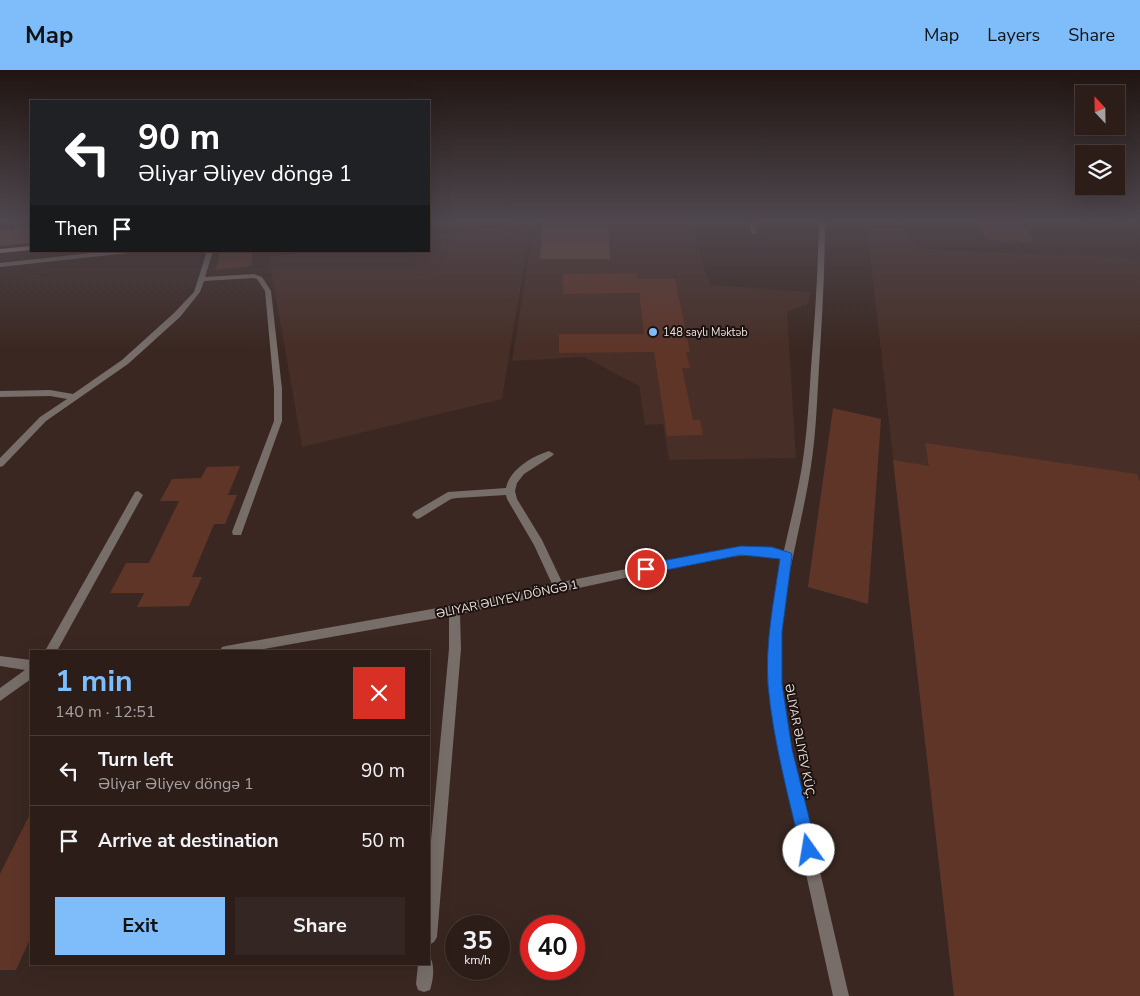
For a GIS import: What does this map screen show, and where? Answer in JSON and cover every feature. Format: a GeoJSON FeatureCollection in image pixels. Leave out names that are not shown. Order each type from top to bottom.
{"type":"FeatureCollection","features":[{"type":"Feature","properties":{"kind":"street"},"geometry":{"type":"LineString","coordinates":[[0,265],[16,263]]}},
{"type":"Feature","properties":{"kind":"street"},"geometry":{"type":"LineString","coordinates":[[0,464],[43,419],[125,362],[177,315],[196,292],[206,263]]}},
{"type":"Feature","properties":{"kind":"street","name":"ƏLIYAR ƏLIYEV KÜÇ."},"geometry":{"type":"LineString","coordinates":[[821,263],[811,436],[801,499],[787,556],[775,632],[774,670],[776,697],[785,749],[841,996]]}},
{"type":"Feature","properties":{"kind":"street"},"geometry":{"type":"LineString","coordinates":[[201,279],[254,276],[260,278],[268,291],[278,389],[278,421],[237,532]]}},
{"type":"Feature","properties":{"kind":"street"},"geometry":{"type":"LineString","coordinates":[[0,394],[50,394],[74,397]]}},
{"type":"Feature","properties":{"kind":"street"},"geometry":{"type":"LineString","coordinates":[[549,454],[521,470],[512,481],[509,492],[545,557],[559,588]]}},
{"type":"Feature","properties":{"kind":"street"},"geometry":{"type":"LineString","coordinates":[[417,515],[448,496],[509,492]]}},
{"type":"Feature","properties":{"kind":"street"},"geometry":{"type":"LineString","coordinates":[[52,650],[138,495]]}},
{"type":"Feature","properties":{"kind":"street","name":"ƏLIYAR ƏLIYEV DÖNGƏ 1"},"geometry":{"type":"LineString","coordinates":[[232,650],[454,610],[741,550],[772,552],[787,556]]}},
{"type":"Feature","properties":{"kind":"street"},"geometry":{"type":"LineString","coordinates":[[430,926],[455,649],[454,610]]}},
{"type":"Feature","properties":{"kind":"street"},"geometry":{"type":"LineString","coordinates":[[0,661],[30,665]]}},
{"type":"Feature","properties":{"kind":"street"},"geometry":{"type":"LineString","coordinates":[[0,696],[30,673]]}},
{"type":"Feature","properties":{"kind":"street"},"geometry":{"type":"LineString","coordinates":[[424,984],[426,965]]}},
{"type":"Feature","properties":{"kind":"shaded area"},"geometry":{"type":"Polygon","coordinates":[[[270,263],[524,263],[502,399],[302,447],[270,263]]]}},
{"type":"Feature","properties":{"kind":"shaded area","name":"148 saylı Məktəb"},"geometry":{"type":"Polygon","coordinates":[[[528,263],[703,263],[710,285],[810,292],[808,304],[787,312],[796,458],[669,460],[663,424],[645,425],[639,386],[584,357],[512,361],[528,263]]]}},
{"type":"Feature","properties":{"kind":"shaded area"},"geometry":{"type":"Polygon","coordinates":[[[871,263],[1140,263],[1140,996],[954,996],[871,263]]]}},
{"type":"Feature","properties":{"kind":"building"},"geometry":{"type":"Polygon","coordinates":[[[217,263],[251,263],[251,266],[216,270],[217,263]]]}},
{"type":"Feature","properties":{"kind":"building"},"geometry":{"type":"Polygon","coordinates":[[[637,273],[638,279],[675,279],[690,352],[686,352],[690,368],[682,368],[693,420],[700,420],[703,435],[667,436],[654,352],[559,353],[559,334],[644,334],[639,293],[563,294],[563,274],[637,273]]]}},
{"type":"Feature","properties":{"kind":"building"},"geometry":{"type":"Polygon","coordinates":[[[833,408],[881,419],[868,604],[808,587],[833,408]]]}},
{"type":"Feature","properties":{"kind":"building"},"geometry":{"type":"Polygon","coordinates":[[[925,443],[1137,474],[1140,482],[1140,996],[954,996],[893,460],[929,466],[925,443]]]}},
{"type":"Feature","properties":{"kind":"building"},"geometry":{"type":"Polygon","coordinates":[[[240,466],[228,495],[237,495],[225,524],[214,524],[192,577],[202,577],[189,606],[137,607],[144,593],[110,593],[126,563],[149,563],[179,501],[160,501],[172,479],[201,478],[207,467],[240,466]]]}},
{"type":"Feature","properties":{"kind":"building"},"geometry":{"type":"Polygon","coordinates":[[[30,814],[30,939],[16,970],[0,970],[0,874],[30,814]]]}},
{"type":"Feature","properties":{"kind":"place","name":"148 saylı Məktəb"},"geometry":{"type":"Point","coordinates":[653,332]}},
{"type":"Feature","properties":{"kind":"route"},"geometry":{"type":"LineString","coordinates":[[646,569],[741,550],[772,552],[787,556],[775,632],[775,684],[785,749],[809,850]]}}]}
